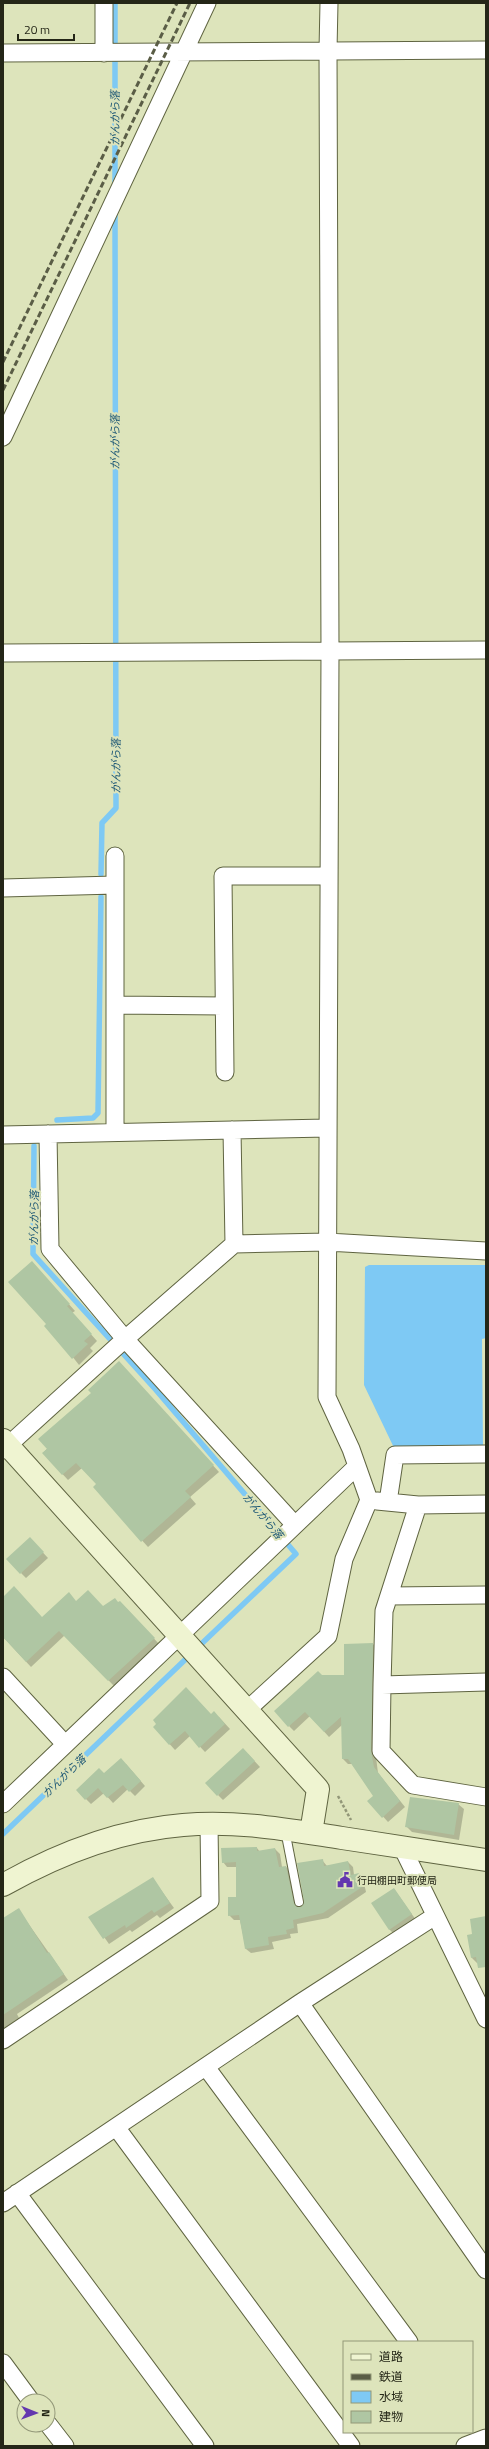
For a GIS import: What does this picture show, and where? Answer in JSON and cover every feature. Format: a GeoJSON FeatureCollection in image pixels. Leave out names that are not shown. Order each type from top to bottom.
{"type":"FeatureCollection","features":[{"type":"Feature","properties":{"kind":"street"},"geometry":{"type":"LineString","coordinates":[[104,3],[104,53]]}},
{"type":"Feature","properties":{"kind":"street"},"geometry":{"type":"LineString","coordinates":[[3,437],[207,3]]}},
{"type":"Feature","properties":{"kind":"street"},"geometry":{"type":"LineString","coordinates":[[247,1710],[328,1636],[344,1559],[369,1500],[356,1467],[351,1449],[327,1397],[330,651],[329,3]]}},
{"type":"Feature","properties":{"kind":"street"},"geometry":{"type":"LineString","coordinates":[[3,53],[486,50]]}},
{"type":"Feature","properties":{"kind":"street"},"geometry":{"type":"LineString","coordinates":[[3,653],[486,650]]}},
{"type":"Feature","properties":{"kind":"street"},"geometry":{"type":"LineString","coordinates":[[114,1132],[115,856]]}},
{"type":"Feature","properties":{"kind":"street"},"geometry":{"type":"LineString","coordinates":[[225,1072],[223,876],[328,876]]}},
{"type":"Feature","properties":{"kind":"street"},"geometry":{"type":"LineString","coordinates":[[3,888],[115,885]]}},
{"type":"Feature","properties":{"kind":"street"},"geometry":{"type":"LineString","coordinates":[[115,1005],[224,1006]]}},
{"type":"Feature","properties":{"kind":"street"},"geometry":{"type":"LineString","coordinates":[[3,1135],[327,1128]]}},
{"type":"Feature","properties":{"kind":"street"},"geometry":{"type":"LineString","coordinates":[[232,1130],[234,1244]]}},
{"type":"Feature","properties":{"kind":"street"},"geometry":{"type":"LineString","coordinates":[[48,1134],[50,1249],[125,1339],[295,1525]]}},
{"type":"Feature","properties":{"kind":"street"},"geometry":{"type":"LineString","coordinates":[[297,1831],[318,1789],[5,1445],[234,1244],[327,1242],[486,1251]]}},
{"type":"Feature","properties":{"kind":"street"},"geometry":{"type":"LineString","coordinates":[[388,1502],[395,1455],[486,1454]]}},
{"type":"Feature","properties":{"kind":"street"},"geometry":{"type":"LineString","coordinates":[[3,1804],[64,1743],[188,1645],[295,1525],[356,1467]]}},
{"type":"Feature","properties":{"kind":"street"},"geometry":{"type":"LineString","coordinates":[[369,1500],[418,1506],[486,1504]]}},
{"type":"Feature","properties":{"kind":"street"},"geometry":{"type":"LineString","coordinates":[[418,1506],[384,1611],[382,1751],[413,1785],[486,1797]]}},
{"type":"Feature","properties":{"kind":"street"},"geometry":{"type":"LineString","coordinates":[[389,1596],[486,1595]]}},
{"type":"Feature","properties":{"kind":"street"},"geometry":{"type":"LineString","coordinates":[[3,1677],[64,1743]]}},
{"type":"Feature","properties":{"kind":"street"},"geometry":{"type":"LineString","coordinates":[[382,1685],[486,1682]]}},
{"type":"Feature","properties":{"kind":"street"},"geometry":{"type":"LineString","coordinates":[[3,2040],[210,1901],[209,1823]]}},
{"type":"Feature","properties":{"kind":"street"},"geometry":{"type":"LineString","coordinates":[[3,1885],[44,1862],[111,1838],[181,1825],[209,1823],[252,1824],[486,1860]]}},
{"type":"Feature","properties":{"kind":"street"},"geometry":{"type":"LineString","coordinates":[[402,1847],[435,1916],[482,2001],[486,2019]]}},
{"type":"Feature","properties":{"kind":"street"},"geometry":{"type":"LineString","coordinates":[[3,2203],[300,2003],[435,1916]]}},
{"type":"Feature","properties":{"kind":"street"},"geometry":{"type":"LineString","coordinates":[[300,2003],[486,2270]]}},
{"type":"Feature","properties":{"kind":"street"},"geometry":{"type":"LineString","coordinates":[[206,2067],[408,2341]]}},
{"type":"Feature","properties":{"kind":"street"},"geometry":{"type":"LineString","coordinates":[[116,2127],[351,2446]]}},
{"type":"Feature","properties":{"kind":"street"},"geometry":{"type":"LineString","coordinates":[[17,2193],[205,2446]]}},
{"type":"Feature","properties":{"kind":"street"},"geometry":{"type":"LineString","coordinates":[[3,2363],[25,2393]]}},
{"type":"Feature","properties":{"kind":"street"},"geometry":{"type":"LineString","coordinates":[[55,2433],[65,2446]]}},
{"type":"Feature","properties":{"kind":"street"},"geometry":{"type":"LineString","coordinates":[[465,2446],[480,2435]]}},
{"type":"Feature","properties":{"kind":"lane"},"geometry":{"type":"LineString","coordinates":[[297,1831],[299,1902]]}},
{"type":"Feature","properties":{"kind":"water"},"geometry":{"type":"Polygon","coordinates":[[[369,1265],[486,1265],[486,1338],[482,1339],[483,1451],[396,1452],[364,1385],[365,1267],[369,1265]]]}},
{"type":"Feature","properties":{"kind":"building"},"geometry":{"type":"Polygon","coordinates":[[[32,1261],[70,1304],[67,1306],[92,1334],[84,1341],[88,1344],[72,1359],[44,1326],[46,1324],[8,1282],[32,1261]]]}},
{"type":"Feature","properties":{"kind":"building"},"geometry":{"type":"Polygon","coordinates":[[[119,1361],[214,1465],[185,1491],[191,1497],[141,1542],[93,1487],[96,1484],[76,1463],[62,1475],[42,1453],[47,1449],[38,1439],[91,1393],[88,1390],[119,1361]]]}},
{"type":"Feature","properties":{"kind":"building"},"geometry":{"type":"Polygon","coordinates":[[[30,1537],[44,1552],[20,1574],[6,1559],[30,1537]]]}},
{"type":"Feature","properties":{"kind":"building"},"geometry":{"type":"Polygon","coordinates":[[[14,1586],[42,1617],[69,1592],[76,1601],[88,1590],[103,1606],[115,1598],[118,1602],[120,1601],[155,1638],[108,1681],[59,1631],[26,1662],[3,1637],[3,1597],[14,1586]]]}},
{"type":"Feature","properties":{"kind":"building"},"geometry":{"type":"Polygon","coordinates":[[[373,1643],[371,1751],[374,1767],[400,1801],[382,1818],[367,1801],[373,1796],[348,1759],[342,1759],[341,1717],[324,1732],[305,1712],[288,1727],[274,1711],[318,1671],[322,1675],[344,1675],[344,1644],[373,1643]]]}},
{"type":"Feature","properties":{"kind":"building"},"geometry":{"type":"Polygon","coordinates":[[[186,1687],[211,1714],[214,1711],[225,1724],[199,1748],[185,1731],[169,1745],[153,1727],[156,1724],[153,1720],[186,1687]]]}},
{"type":"Feature","properties":{"kind":"building"},"geometry":{"type":"Polygon","coordinates":[[[243,1748],[255,1761],[217,1796],[205,1783],[243,1748]]]}},
{"type":"Feature","properties":{"kind":"building"},"geometry":{"type":"Polygon","coordinates":[[[121,1758],[141,1781],[129,1792],[123,1785],[107,1798],[98,1788],[85,1800],[76,1790],[99,1768],[104,1773],[121,1758]]]}},
{"type":"Feature","properties":{"kind":"building"},"geometry":{"type":"Polygon","coordinates":[[[410,1797],[459,1803],[454,1835],[405,1827],[410,1797]]]}},
{"type":"Feature","properties":{"kind":"building"},"geometry":{"type":"Polygon","coordinates":[[[257,1847],[257,1851],[275,1848],[279,1867],[286,1866],[294,1903],[297,1907],[302,1906],[304,1901],[297,1863],[323,1859],[324,1866],[348,1861],[351,1875],[359,1873],[362,1887],[323,1913],[293,1920],[294,1928],[286,1930],[287,1934],[268,1937],[269,1945],[245,1949],[239,1915],[228,1916],[228,1897],[236,1897],[236,1862],[222,1863],[221,1848],[257,1847]]]}},
{"type":"Feature","properties":{"kind":"building"},"geometry":{"type":"Polygon","coordinates":[[[153,1877],[170,1903],[154,1913],[152,1910],[126,1928],[125,1925],[103,1939],[88,1917],[153,1877]]]}},
{"type":"Feature","properties":{"kind":"building"},"geometry":{"type":"Polygon","coordinates":[[[394,1888],[412,1914],[389,1930],[371,1903],[394,1888]]]}},
{"type":"Feature","properties":{"kind":"building"},"geometry":{"type":"Polygon","coordinates":[[[19,1908],[47,1953],[49,1952],[64,1974],[3,2015],[3,1918],[19,1908]]]}},
{"type":"Feature","properties":{"kind":"building"},"geometry":{"type":"Polygon","coordinates":[[[486,1916],[486,1967],[478,1968],[476,1957],[471,1958],[467,1935],[472,1934],[470,1919],[486,1916]]]}},
{"type":"Feature","properties":{"kind":"waterway","name":"がんがら落"},"geometry":{"type":"LineString","coordinates":[[115,3],[115,185]]}},
{"type":"Feature","properties":{"kind":"waterway","name":"がんがら落"},"geometry":{"type":"LineString","coordinates":[[101,874],[102,823],[116,808],[115,211]]}},
{"type":"Feature","properties":{"kind":"waterway","name":"がんがら落"},"geometry":{"type":"LineString","coordinates":[[57,1120],[93,1118],[98,1113],[101,897]]}},
{"type":"Feature","properties":{"kind":"waterway","name":"がんがら落"},"geometry":{"type":"LineString","coordinates":[[34,1146],[33,1254],[156,1390],[296,1554],[196,1649]]}},
{"type":"Feature","properties":{"kind":"waterway","name":"がんがら落"},"geometry":{"type":"LineString","coordinates":[[3,1834],[190,1655]]}},
{"type":"Feature","properties":{"kind":"railway"},"geometry":{"type":"LineString","coordinates":[[3,362],[177,3]]}},
{"type":"Feature","properties":{"kind":"railway"},"geometry":{"type":"LineString","coordinates":[[3,390],[190,3]]}},
{"type":"Feature","properties":{"kind":"place","name":"行田棚田町郵便局"},"geometry":{"type":"Point","coordinates":[345,1880]}}]}
